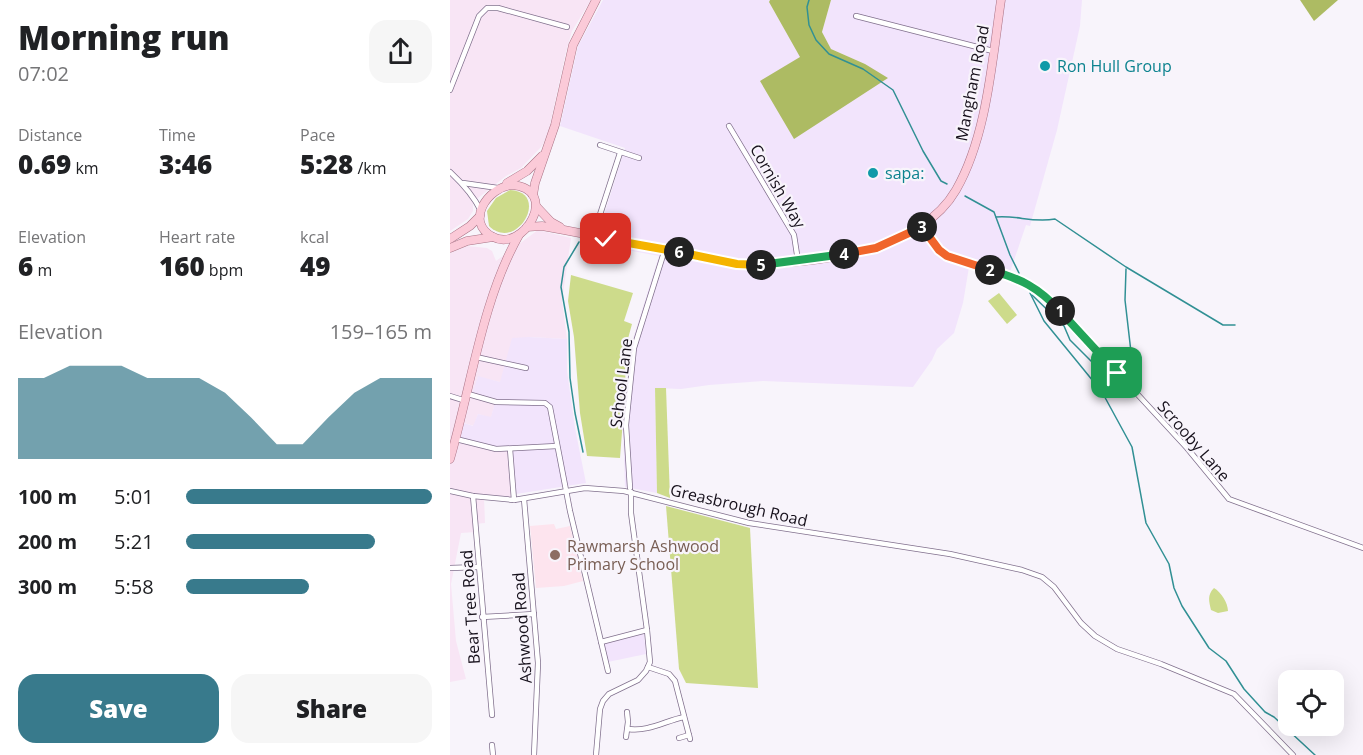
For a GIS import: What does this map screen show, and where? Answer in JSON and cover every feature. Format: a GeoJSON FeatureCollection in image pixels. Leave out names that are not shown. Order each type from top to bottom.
{"type":"FeatureCollection","features":[{"type":"Feature","properties":{"kind":"main road"},"geometry":{"type":"LineString","coordinates":[[533,195],[555,125],[573,45],[596,0]]}},
{"type":"Feature","properties":{"kind":"main road","name":"Mangham Road"},"geometry":{"type":"LineString","coordinates":[[527,227],[542,226],[746,265],[798,261],[855,252],[897,240],[921,227],[945,205],[964,174],[979,129],[1001,0]]}},
{"type":"Feature","properties":{"kind":"main road"},"geometry":{"type":"LineString","coordinates":[[450,239],[470,226],[480,214],[485,201],[500,187],[527,171],[546,153]]}},
{"type":"Feature","properties":{"kind":"main road"},"geometry":{"type":"LineString","coordinates":[[500,187],[520,185],[528,189],[533,195],[536,206],[551,222],[564,230]]}},
{"type":"Feature","properties":{"kind":"main road"},"geometry":{"type":"LineString","coordinates":[[450,459],[488,312],[506,260],[519,235],[533,218],[536,206]]}},
{"type":"Feature","properties":{"kind":"main road"},"geometry":{"type":"LineString","coordinates":[[480,214],[483,228],[496,238],[504,249],[506,260]]}},
{"type":"Feature","properties":{"kind":"main road"},"geometry":{"type":"LineString","coordinates":[[450,248],[467,241],[519,235]]}},
{"type":"Feature","properties":{"kind":"street"},"geometry":{"type":"LineString","coordinates":[[450,90],[479,16],[487,8],[498,8],[567,27]]}},
{"type":"Feature","properties":{"kind":"street"},"geometry":{"type":"LineString","coordinates":[[855,16],[993,51]]}},
{"type":"Feature","properties":{"kind":"street","name":"Cornish Way"},"geometry":{"type":"LineString","coordinates":[[729,126],[794,235],[798,261]]}},
{"type":"Feature","properties":{"kind":"street"},"geometry":{"type":"LineString","coordinates":[[600,145],[639,158]]}},
{"type":"Feature","properties":{"kind":"street"},"geometry":{"type":"LineString","coordinates":[[593,237],[620,153]]}},
{"type":"Feature","properties":{"kind":"street"},"geometry":{"type":"LineString","coordinates":[[450,172],[463,183],[475,199],[480,214]]}},
{"type":"Feature","properties":{"kind":"street"},"geometry":{"type":"LineString","coordinates":[[463,183],[500,187]]}},
{"type":"Feature","properties":{"kind":"street","name":"Scrooby Lane"},"geometry":{"type":"LineString","coordinates":[[921,227],[939,250],[947,256],[1011,276],[1045,294],[1187,448],[1229,500],[1363,548]]}},
{"type":"Feature","properties":{"kind":"street","name":"School Lane"},"geometry":{"type":"LineString","coordinates":[[648,667],[650,658],[647,630],[631,513],[626,426],[634,348],[665,249]]}},
{"type":"Feature","properties":{"kind":"street"},"geometry":{"type":"LineString","coordinates":[[476,357],[526,368]]}},
{"type":"Feature","properties":{"kind":"street"},"geometry":{"type":"LineString","coordinates":[[450,396],[496,402],[548,404],[608,671]]}},
{"type":"Feature","properties":{"kind":"street"},"geometry":{"type":"LineString","coordinates":[[456,439],[496,449],[556,446]]}},
{"type":"Feature","properties":{"kind":"street"},"geometry":{"type":"LineString","coordinates":[[510,449],[514,500]]}},
{"type":"Feature","properties":{"kind":"street","name":"Greasbrough Road"},"geometry":{"type":"LineString","coordinates":[[450,491],[514,500],[597,488],[631,490],[749,523],[950,554],[1022,570],[1042,577],[1054,587],[1081,623],[1095,636],[1118,649],[1234,694],[1293,755]]}},
{"type":"Feature","properties":{"kind":"street","name":"Bear Tree Road"},"geometry":{"type":"LineString","coordinates":[[473,496],[492,715]]}},
{"type":"Feature","properties":{"kind":"street","name":"Ashwood Road"},"geometry":{"type":"LineString","coordinates":[[524,499],[538,680],[534,755]]}},
{"type":"Feature","properties":{"kind":"street"},"geometry":{"type":"LineString","coordinates":[[450,568],[479,567]]}},
{"type":"Feature","properties":{"kind":"street"},"geometry":{"type":"LineString","coordinates":[[482,617],[534,614]]}},
{"type":"Feature","properties":{"kind":"street"},"geometry":{"type":"LineString","coordinates":[[601,642],[647,630]]}},
{"type":"Feature","properties":{"kind":"street"},"geometry":{"type":"LineString","coordinates":[[596,755],[600,708],[603,701],[609,694],[638,680],[648,667],[672,676],[677,687],[689,737],[679,738]]}},
{"type":"Feature","properties":{"kind":"street"},"geometry":{"type":"LineString","coordinates":[[626,737],[627,712]]}},
{"type":"Feature","properties":{"kind":"street"},"geometry":{"type":"LineString","coordinates":[[628,729],[643,730],[664,721],[684,717]]}},
{"type":"Feature","properties":{"kind":"street"},"geometry":{"type":"LineString","coordinates":[[485,751],[493,753],[492,745]]}},
{"type":"Feature","properties":{"kind":"shaded area"},"geometry":{"type":"Polygon","coordinates":[[[450,0],[591,0],[572,31],[548,134],[542,146],[521,168],[506,176],[473,202],[473,211],[468,219],[450,231],[450,0]]]}},
{"type":"Feature","properties":{"kind":"shaded area"},"geometry":{"type":"Polygon","coordinates":[[[603,0],[770,0],[769,2],[801,57],[865,64],[831,49],[822,32],[831,0],[1082,0],[1080,26],[1057,130],[1030,226],[1026,225],[1010,272],[970,261],[963,303],[954,333],[937,349],[913,387],[763,381],[681,389],[655,388],[657,493],[625,487],[623,426],[632,342],[659,256],[595,244],[625,148],[560,126],[578,46],[603,0]]]}},
{"type":"Feature","properties":{"kind":"shaded area"},"geometry":{"type":"Polygon","coordinates":[[[538,230],[571,238],[562,301],[567,339],[529,337],[500,382],[478,377],[474,392],[496,399],[491,418],[478,414],[474,426],[461,422],[510,449],[514,500],[484,497],[485,523],[475,524],[476,532],[461,533],[451,584],[456,641],[466,679],[450,682],[450,253],[467,246],[487,248],[492,251],[496,261],[538,230]]]}},
{"type":"Feature","properties":{"kind":"shaded area"},"geometry":{"type":"Polygon","coordinates":[[[512,338],[567,339],[567,371],[586,483],[516,494],[516,481],[512,481],[510,449],[496,449],[456,439],[461,422],[473,426],[478,414],[491,417],[496,399],[473,392],[478,376],[500,382],[512,338]]]}},
{"type":"Feature","properties":{"kind":"shaded area","name":"Rawmarsh Ashwood Primary School"},"geometry":{"type":"Polygon","coordinates":[[[554,524],[556,529],[570,526],[583,581],[564,586],[536,588],[530,526],[554,524]]]}},
{"type":"Feature","properties":{"kind":"shaded area"},"geometry":{"type":"Polygon","coordinates":[[[644,634],[646,654],[608,662],[604,643],[644,634]]]}},
{"type":"Feature","properties":{"kind":"green space"},"geometry":{"type":"Polygon","coordinates":[[[770,0],[831,0],[822,32],[831,49],[865,64],[888,78],[794,139],[760,81],[800,57],[769,2],[770,0]]]}},
{"type":"Feature","properties":{"kind":"green space"},"geometry":{"type":"Polygon","coordinates":[[[1300,0],[1338,0],[1314,21],[1300,0]]]}},
{"type":"Feature","properties":{"kind":"green space"},"geometry":{"type":"Polygon","coordinates":[[[510,190],[522,193],[528,200],[529,209],[519,227],[510,232],[500,232],[489,226],[487,211],[496,198],[510,190]]]}},
{"type":"Feature","properties":{"kind":"green space"},"geometry":{"type":"Polygon","coordinates":[[[571,275],[633,293],[624,321],[632,324],[626,346],[620,458],[587,456],[568,301],[571,275]]]}},
{"type":"Feature","properties":{"kind":"green space"},"geometry":{"type":"Polygon","coordinates":[[[999,293],[1017,315],[1007,324],[988,301],[999,293]]]}},
{"type":"Feature","properties":{"kind":"green space"},"geometry":{"type":"Polygon","coordinates":[[[655,388],[666,388],[670,498],[657,493],[655,388]]]}},
{"type":"Feature","properties":{"kind":"green space"},"geometry":{"type":"Polygon","coordinates":[[[666,506],[750,528],[758,688],[686,683],[679,669],[666,506]]]}},
{"type":"Feature","properties":{"kind":"green space"},"geometry":{"type":"Polygon","coordinates":[[[1214,588],[1224,598],[1228,611],[1218,613],[1211,610],[1209,596],[1214,588]]]}},
{"type":"Feature","properties":{"kind":"waterway"},"geometry":{"type":"LineString","coordinates":[[809,0],[807,7],[809,25],[816,40],[829,54],[863,69],[893,90],[923,151],[941,181],[947,184]]}},
{"type":"Feature","properties":{"kind":"waterway"},"geometry":{"type":"LineString","coordinates":[[965,196],[994,212],[1019,273]]}},
{"type":"Feature","properties":{"kind":"waterway"},"geometry":{"type":"LineString","coordinates":[[996,217],[1055,219],[1126,267],[1223,325],[1235,325]]}},
{"type":"Feature","properties":{"kind":"waterway"},"geometry":{"type":"LineString","coordinates":[[579,242],[564,267],[561,287],[569,332],[570,378],[583,452]]}},
{"type":"Feature","properties":{"kind":"waterway"},"geometry":{"type":"LineString","coordinates":[[1126,269],[1125,300],[1134,378]]}},
{"type":"Feature","properties":{"kind":"waterway"},"geometry":{"type":"LineString","coordinates":[[1030,293],[1044,321],[1102,392],[1132,447],[1146,523],[1169,564],[1174,588],[1182,606],[1209,648],[1226,661],[1244,689],[1265,712],[1274,717],[1315,755]]}},
{"type":"Feature","properties":{"kind":"waterway"},"geometry":{"type":"LineString","coordinates":[[1032,295],[1064,326],[1070,340],[1097,367],[1102,390]]}},
{"type":"Feature","properties":{"kind":"place","name":"Ron Hull Group"},"geometry":{"type":"Point","coordinates":[1045,66]}},
{"type":"Feature","properties":{"kind":"place","name":"sapa:"},"geometry":{"type":"Point","coordinates":[873,173]}},
{"type":"Feature","properties":{"kind":"place","name":"Rawmarsh Ashwood Primary School"},"geometry":{"type":"Point","coordinates":[555,555]}},
{"type":"Feature","properties":{"kind":"route"},"geometry":{"type":"LineString","coordinates":[[606,239],[737,264],[773,264],[876,248],[921,227],[939,250],[947,256],[1018,278],[1045,294],[1117,373]]}}]}
